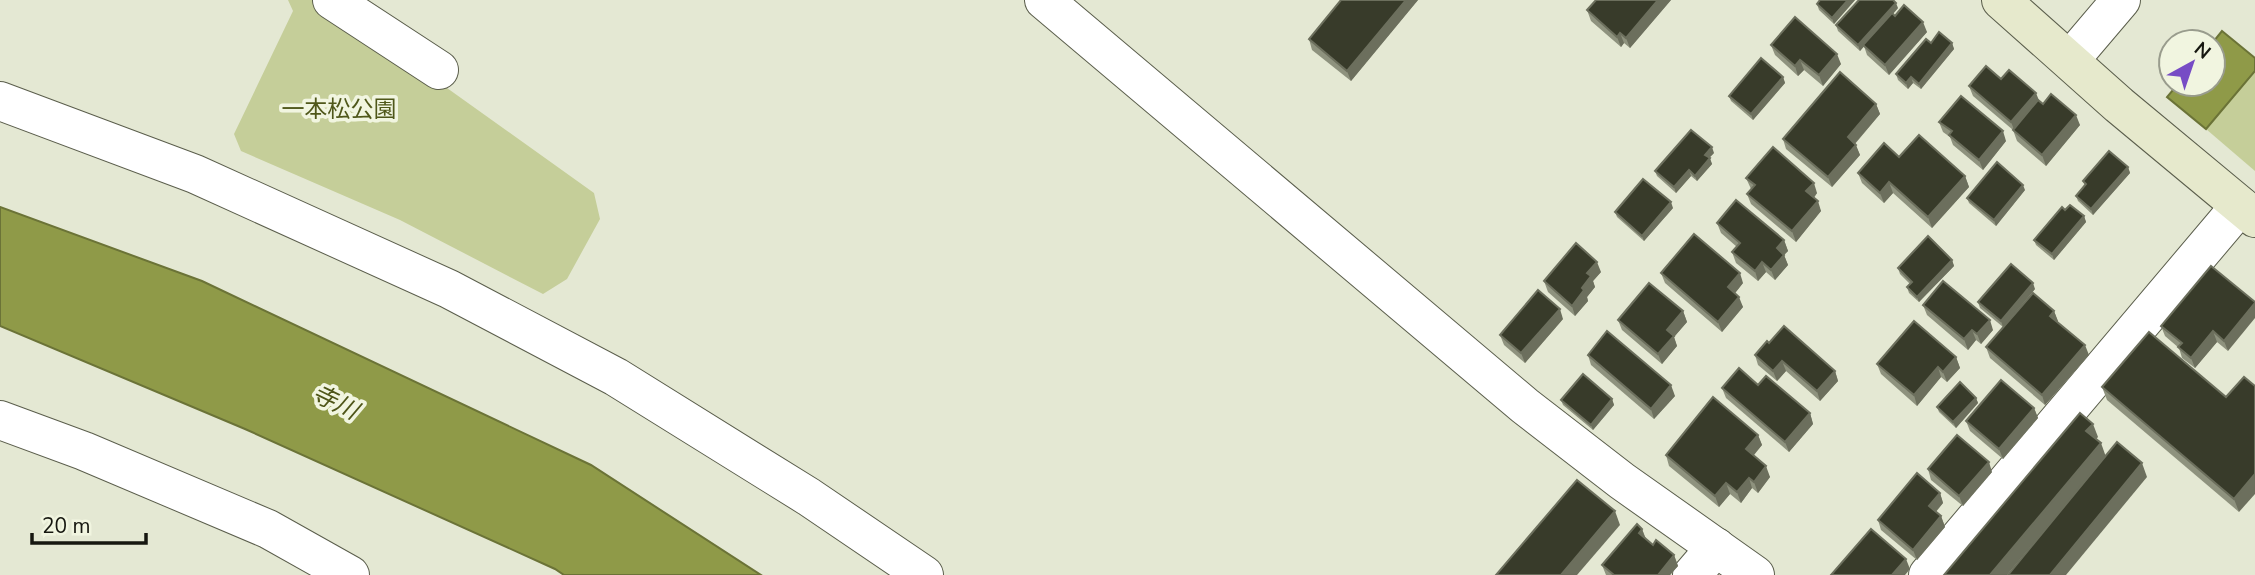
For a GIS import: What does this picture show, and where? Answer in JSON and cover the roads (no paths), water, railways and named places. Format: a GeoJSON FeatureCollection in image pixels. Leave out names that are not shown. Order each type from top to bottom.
{"type":"FeatureCollection","features":[{"type":"Feature","properties":{"kind":"street"},"geometry":{"type":"LineString","coordinates":[[332,0],[439,70]]}},
{"type":"Feature","properties":{"kind":"street"},"geometry":{"type":"LineString","coordinates":[[1044,0],[1525,406],[1622,481],[1704,561],[1755,575]]}},
{"type":"Feature","properties":{"kind":"street"},"geometry":{"type":"LineString","coordinates":[[1928,575],[2248,212],[2001,0]]}},
{"type":"Feature","properties":{"kind":"street"},"geometry":{"type":"LineString","coordinates":[[2070,60],[2121,0]]}},
{"type":"Feature","properties":{"kind":"street"},"geometry":{"type":"LineString","coordinates":[[0,101],[195,174],[449,289],[615,377],[809,497],[924,575]]}},
{"type":"Feature","properties":{"kind":"street"},"geometry":{"type":"LineString","coordinates":[[0,419],[84,451],[268,529],[350,575]]}},
{"type":"Feature","properties":{"kind":"water"},"geometry":{"type":"Polygon","coordinates":[[[2227,35],[2255,58],[2255,71],[2206,129],[2168,98],[2227,98],[2227,35]]]}},
{"type":"Feature","properties":{"kind":"water","name":"寺川"},"geometry":{"type":"Polygon","coordinates":[[[0,207],[202,281],[591,465],[761,575],[564,575],[245,429],[0,326],[0,207]]]}},
{"type":"Feature","properties":{"kind":"park label","name":"一本松公園"},"geometry":{"type":"Point","coordinates":[339,109]}}]}
